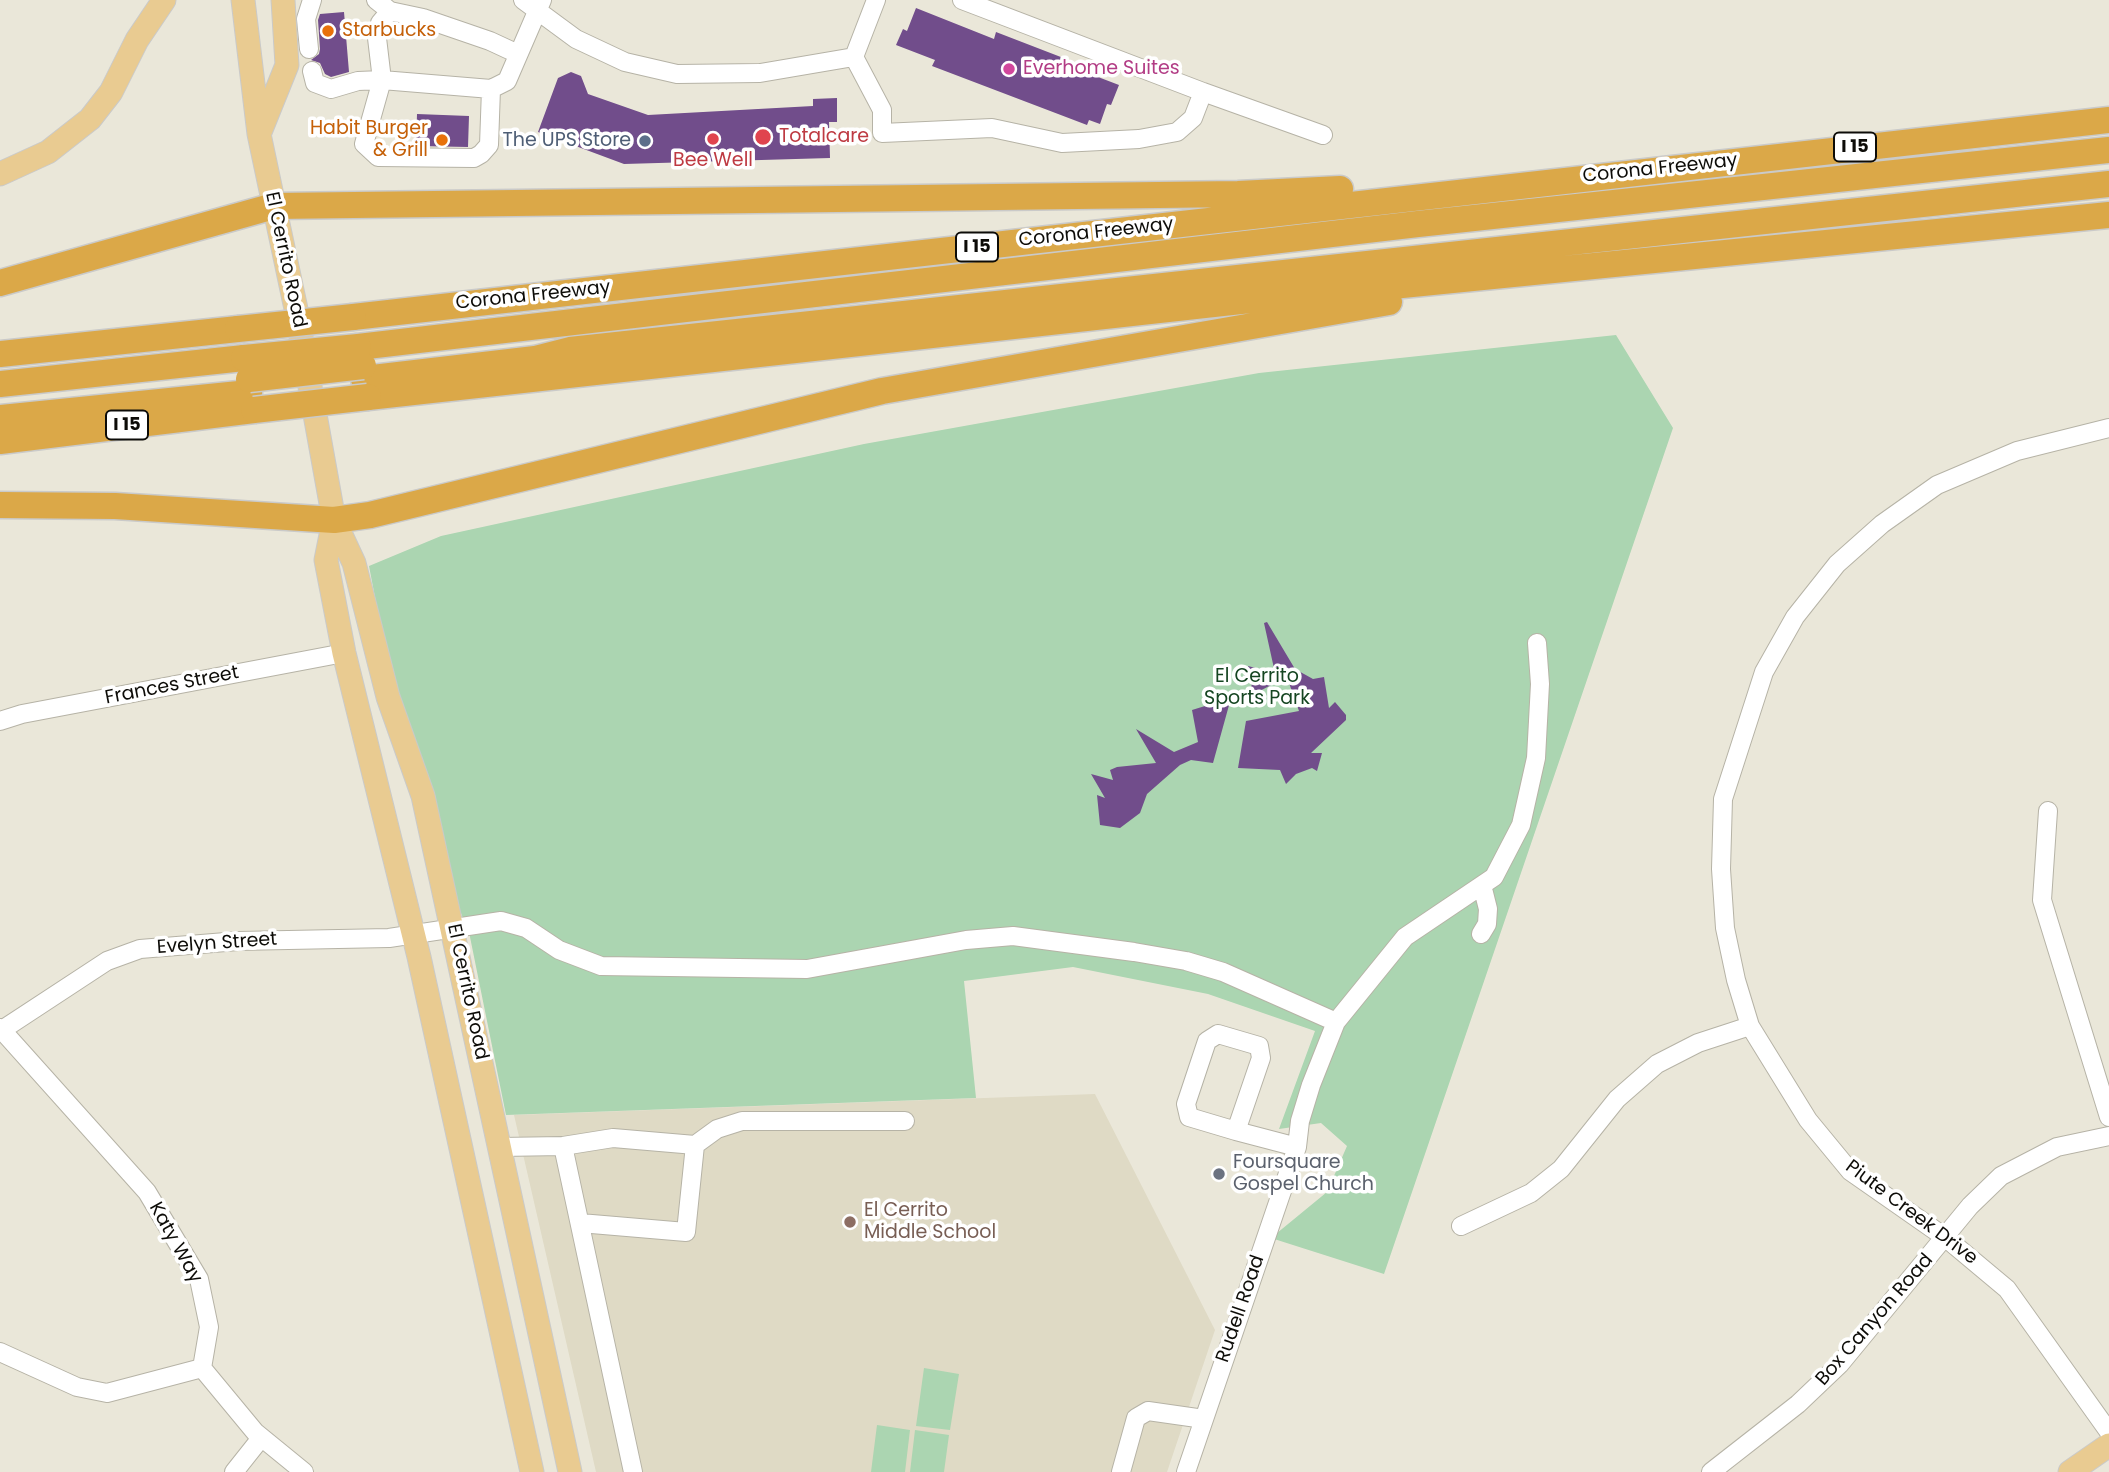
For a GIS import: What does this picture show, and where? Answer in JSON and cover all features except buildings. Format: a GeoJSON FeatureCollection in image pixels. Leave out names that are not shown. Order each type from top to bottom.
{"type":"FeatureCollection","features":[{"type":"Feature","properties":{"kind":"highway","name":"Corona Freeway"},"geometry":{"type":"LineString","coordinates":[[0,354],[2109,120]]}},
{"type":"Feature","properties":{"kind":"highway"},"geometry":{"type":"LineString","coordinates":[[363,372],[1066,264],[2109,150]]}},
{"type":"Feature","properties":{"kind":"highway"},"geometry":{"type":"LineString","coordinates":[[0,283],[274,206],[1238,194],[1601,175]]}},
{"type":"Feature","properties":{"kind":"highway"},"geometry":{"type":"LineString","coordinates":[[0,418],[536,349],[570,350],[2109,184]]}},
{"type":"Feature","properties":{"kind":"highway","name":"I 15"},"geometry":{"type":"LineString","coordinates":[[0,440],[250,385],[363,372],[1603,264],[2109,215]]}},
{"type":"Feature","properties":{"kind":"highway"},"geometry":{"type":"LineString","coordinates":[[667,281],[874,278],[1008,263],[1066,264]]}},
{"type":"Feature","properties":{"kind":"highway"},"geometry":{"type":"LineString","coordinates":[[0,505],[115,506],[334,520],[383,511],[882,391],[1603,264]]}},
{"type":"Feature","properties":{"kind":"highway"},"geometry":{"type":"LineString","coordinates":[[0,384],[250,385]]}},
{"type":"Feature","properties":{"kind":"highway"},"geometry":{"type":"LineString","coordinates":[[0,404],[250,385]]}},
{"type":"Feature","properties":{"kind":"main road"},"geometry":{"type":"LineString","coordinates":[[0,174],[48,152],[90,119],[111,92],[137,40],[164,0]]}},
{"type":"Feature","properties":{"kind":"main road","name":"El Cerrito Road"},"geometry":{"type":"LineString","coordinates":[[243,0],[259,134],[334,520],[354,563],[388,697],[423,796],[570,1472]]}},
{"type":"Feature","properties":{"kind":"main road"},"geometry":{"type":"LineString","coordinates":[[259,134],[287,65],[283,0]]}},
{"type":"Feature","properties":{"kind":"main road","name":"El Cerrito Road"},"geometry":{"type":"LineString","coordinates":[[334,520],[326,559],[344,653],[414,935],[533,1472]]}},
{"type":"Feature","properties":{"kind":"main road"},"geometry":{"type":"LineString","coordinates":[[2070,1472],[2109,1445]]}},
{"type":"Feature","properties":{"kind":"street"},"geometry":{"type":"LineString","coordinates":[[309,48],[306,19],[312,0]]}},
{"type":"Feature","properties":{"kind":"street"},"geometry":{"type":"LineString","coordinates":[[876,0],[854,57],[883,110],[881,133],[992,128],[1062,143],[1139,139],[1177,132],[1193,118],[1203,92]]}},
{"type":"Feature","properties":{"kind":"street"},"geometry":{"type":"LineString","coordinates":[[962,0],[1323,135]]}},
{"type":"Feature","properties":{"kind":"street"},"geometry":{"type":"LineString","coordinates":[[312,71],[315,83],[331,89],[358,81],[382,80],[491,89],[506,81],[534,4],[576,39],[625,62],[677,74],[760,73],[854,57]]}},
{"type":"Feature","properties":{"kind":"street"},"geometry":{"type":"LineString","coordinates":[[491,89],[489,145],[474,158],[378,157],[365,144],[382,80],[377,38],[383,6],[490,41],[518,54]]}},
{"type":"Feature","properties":{"kind":"street","name":"Piute Creek Drive"},"geometry":{"type":"LineString","coordinates":[[2109,428],[2017,451],[1937,485],[1882,524],[1837,564],[1796,617],[1764,672],[1723,799],[1721,869],[1725,928],[1736,980],[1750,1026],[1808,1120],[1850,1171],[1945,1238],[2007,1289],[2109,1432]]}},
{"type":"Feature","properties":{"kind":"street","name":"Rudell Road"},"geometry":{"type":"LineString","coordinates":[[1186,1472],[1297,1147],[1300,1121],[1336,1022],[1405,937],[1494,877],[1521,825],[1533,772],[1540,684],[1537,643]]}},
{"type":"Feature","properties":{"kind":"street","name":"Frances Street"},"geometry":{"type":"LineString","coordinates":[[0,721],[22,714],[344,653]]}},
{"type":"Feature","properties":{"kind":"street"},"geometry":{"type":"LineString","coordinates":[[2048,811],[2042,900],[2109,1117]]}},
{"type":"Feature","properties":{"kind":"street"},"geometry":{"type":"LineString","coordinates":[[1480,934],[1487,924],[1488,909],[1482,885]]}},
{"type":"Feature","properties":{"kind":"street","name":"Evelyn Street"},"geometry":{"type":"LineString","coordinates":[[1,1029],[107,961],[140,949],[238,941],[382,939],[502,921],[526,928],[559,950],[601,966],[807,969],[993,936],[1059,940],[1186,961],[1259,987],[1336,1022]]}},
{"type":"Feature","properties":{"kind":"street"},"geometry":{"type":"LineString","coordinates":[[1461,1226],[1531,1193],[1561,1169],[1617,1099],[1657,1064],[1698,1043],[1750,1026]]}},
{"type":"Feature","properties":{"kind":"street","name":"Katy Way"},"geometry":{"type":"LineString","coordinates":[[1,1029],[142,1185],[173,1232],[199,1279],[209,1327],[202,1368]]}},
{"type":"Feature","properties":{"kind":"street"},"geometry":{"type":"LineString","coordinates":[[1236,1131],[1261,1058],[1259,1046],[1218,1034],[1207,1041],[1186,1104],[1189,1117],[1236,1131],[1297,1147]]}},
{"type":"Feature","properties":{"kind":"street"},"geometry":{"type":"LineString","coordinates":[[500,1147],[563,1146],[613,1138],[695,1145],[717,1129],[742,1121],[905,1121]]}},
{"type":"Feature","properties":{"kind":"street","name":"Box Canyon Road"},"geometry":{"type":"LineString","coordinates":[[1711,1472],[1798,1404],[1840,1364],[1969,1206],[2001,1176],[2057,1147],[2109,1136]]}},
{"type":"Feature","properties":{"kind":"street"},"geometry":{"type":"LineString","coordinates":[[580,1223],[686,1232],[695,1145]]}},
{"type":"Feature","properties":{"kind":"street"},"geometry":{"type":"LineString","coordinates":[[563,1146],[633,1472]]}},
{"type":"Feature","properties":{"kind":"street"},"geometry":{"type":"LineString","coordinates":[[0,1352],[76,1387],[107,1393],[202,1368],[261,1438],[304,1472]]}},
{"type":"Feature","properties":{"kind":"street"},"geometry":{"type":"LineString","coordinates":[[1121,1472],[1136,1418],[1148,1411],[1204,1419]]}},
{"type":"Feature","properties":{"kind":"street"},"geometry":{"type":"LineString","coordinates":[[234,1472],[261,1438]]}},
{"type":"Feature","properties":{"kind":"shaded area","name":"El Cerrito Middle School"},"geometry":{"type":"Polygon","coordinates":[[[1095,1094],[1215,1330],[1167,1472],[596,1472],[514,1115],[1095,1094]]]}},
{"type":"Feature","properties":{"kind":"green space","name":"El Cerrito Sports Park"},"geometry":{"type":"Polygon","coordinates":[[[1616,335],[1673,428],[1384,1274],[1271,1238],[1327,1192],[1347,1146],[1321,1123],[1279,1129],[1315,1031],[1208,994],[1073,967],[964,981],[976,1098],[506,1115],[469,932],[415,806],[369,566],[441,536],[864,444],[1259,373],[1616,335]]]}},
{"type":"Feature","properties":{"kind":"green space"},"geometry":{"type":"Polygon","coordinates":[[[924,1368],[959,1374],[950,1430],[916,1426],[924,1368]]]}},
{"type":"Feature","properties":{"kind":"green space"},"geometry":{"type":"Polygon","coordinates":[[[877,1425],[910,1430],[905,1472],[871,1472],[877,1425]]]}},
{"type":"Feature","properties":{"kind":"green space"},"geometry":{"type":"Polygon","coordinates":[[[915,1430],[949,1435],[944,1472],[910,1472],[915,1430]]]}},
{"type":"Feature","properties":{"kind":"place","name":"Starbucks"},"geometry":{"type":"Point","coordinates":[328,31]}},
{"type":"Feature","properties":{"kind":"place","name":"Everhome Suites"},"geometry":{"type":"Point","coordinates":[1009,69]}},
{"type":"Feature","properties":{"kind":"place","name":"Totalcare"},"geometry":{"type":"Point","coordinates":[763,137]}},
{"type":"Feature","properties":{"kind":"place","name":"Bee Well"},"geometry":{"type":"Point","coordinates":[713,139]}},
{"type":"Feature","properties":{"kind":"place","name":"Habit Burger & Grill"},"geometry":{"type":"Point","coordinates":[442,140]}},
{"type":"Feature","properties":{"kind":"place","name":"The UPS Store"},"geometry":{"type":"Point","coordinates":[645,141]}},
{"type":"Feature","properties":{"kind":"place","name":"Foursquare Gospel Church"},"geometry":{"type":"Point","coordinates":[1219,1174]}},
{"type":"Feature","properties":{"kind":"place","name":"El Cerrito Middle School"},"geometry":{"type":"Point","coordinates":[850,1222]}}]}
